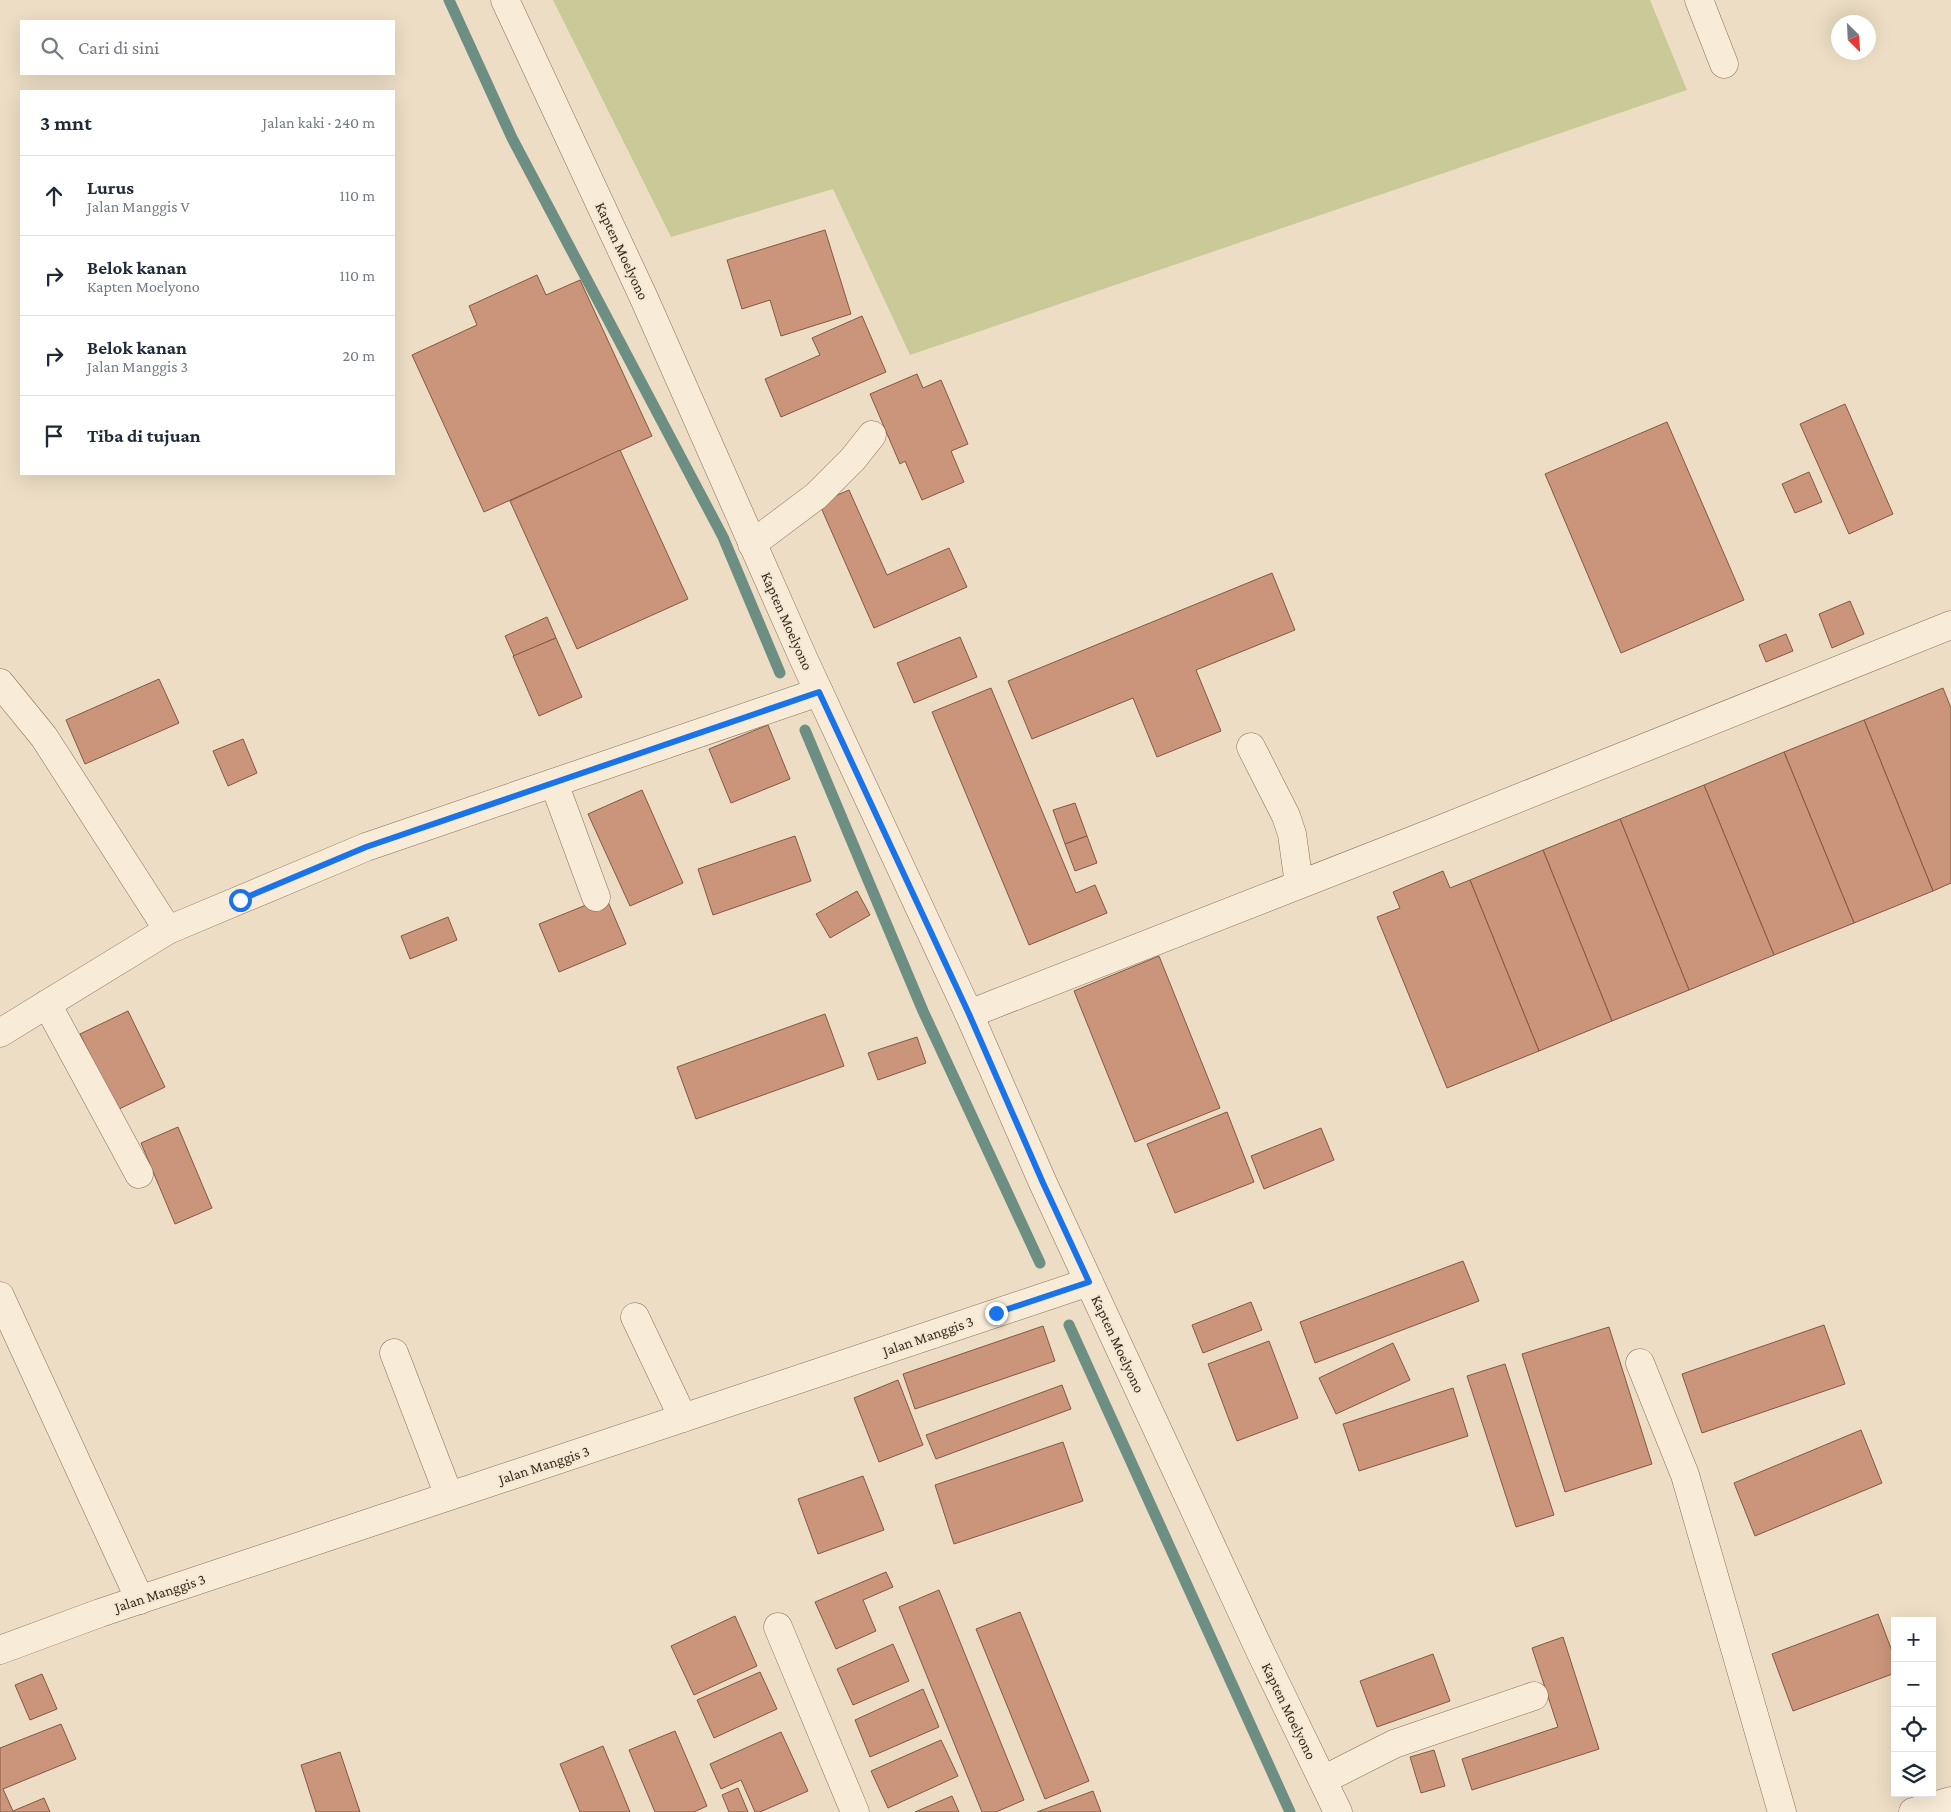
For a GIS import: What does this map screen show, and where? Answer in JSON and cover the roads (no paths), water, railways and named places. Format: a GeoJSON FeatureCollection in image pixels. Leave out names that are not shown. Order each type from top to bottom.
{"type":"FeatureCollection","features":[{"type":"Feature","properties":{"kind":"street","name":"Kapten Moelyono"},"geometry":{"type":"LineString","coordinates":[[505,0],[643,296],[752,544],[969,1014],[1039,1174],[1257,1644],[1338,1812]]}},
{"type":"Feature","properties":{"kind":"street"},"geometry":{"type":"LineString","coordinates":[[1699,0],[1724,64]]}},
{"type":"Feature","properties":{"kind":"street"},"geometry":{"type":"LineString","coordinates":[[752,544],[816,496],[853,460],[872,435]]}},
{"type":"Feature","properties":{"kind":"street"},"geometry":{"type":"LineString","coordinates":[[969,1014],[1951,624]]}},
{"type":"Feature","properties":{"kind":"street"},"geometry":{"type":"LineString","coordinates":[[0,683],[44,737],[168,930]]}},
{"type":"Feature","properties":{"kind":"street"},"geometry":{"type":"LineString","coordinates":[[0,1033],[168,930],[366,847],[819,692]]}},
{"type":"Feature","properties":{"kind":"street"},"geometry":{"type":"LineString","coordinates":[[1251,746],[1286,816],[1292,834],[1299,884]]}},
{"type":"Feature","properties":{"kind":"street"},"geometry":{"type":"LineString","coordinates":[[554,783],[596,897]]}},
{"type":"Feature","properties":{"kind":"street"},"geometry":{"type":"LineString","coordinates":[[47,1004],[139,1174]]}},
{"type":"Feature","properties":{"kind":"street","name":"Jalan Manggis 3"},"geometry":{"type":"LineString","coordinates":[[0,1650],[140,1600],[1089,1282]]}},
{"type":"Feature","properties":{"kind":"street"},"geometry":{"type":"LineString","coordinates":[[0,1296],[140,1600]]}},
{"type":"Feature","properties":{"kind":"street"},"geometry":{"type":"LineString","coordinates":[[635,1317],[683,1418]]}},
{"type":"Feature","properties":{"kind":"street"},"geometry":{"type":"LineString","coordinates":[[394,1352],[449,1496]]}},
{"type":"Feature","properties":{"kind":"street"},"geometry":{"type":"LineString","coordinates":[[1640,1363],[1685,1475],[1782,1812]]}},
{"type":"Feature","properties":{"kind":"street"},"geometry":{"type":"LineString","coordinates":[[778,1627],[855,1812]]}},
{"type":"Feature","properties":{"kind":"street"},"geometry":{"type":"LineString","coordinates":[[1323,1780],[1394,1744],[1534,1696]]}},
{"type":"Feature","properties":{"kind":"street"},"geometry":{"type":"LineString","coordinates":[[1913,1812],[1951,1801]]}},
{"type":"Feature","properties":{"kind":"waterway"},"geometry":{"type":"LineString","coordinates":[[449,0],[512,138],[723,537],[780,673]]}},
{"type":"Feature","properties":{"kind":"waterway"},"geometry":{"type":"LineString","coordinates":[[805,730],[923,1011],[1040,1263]]}},
{"type":"Feature","properties":{"kind":"waterway"},"geometry":{"type":"LineString","coordinates":[[1069,1325],[1290,1812]]}}]}
